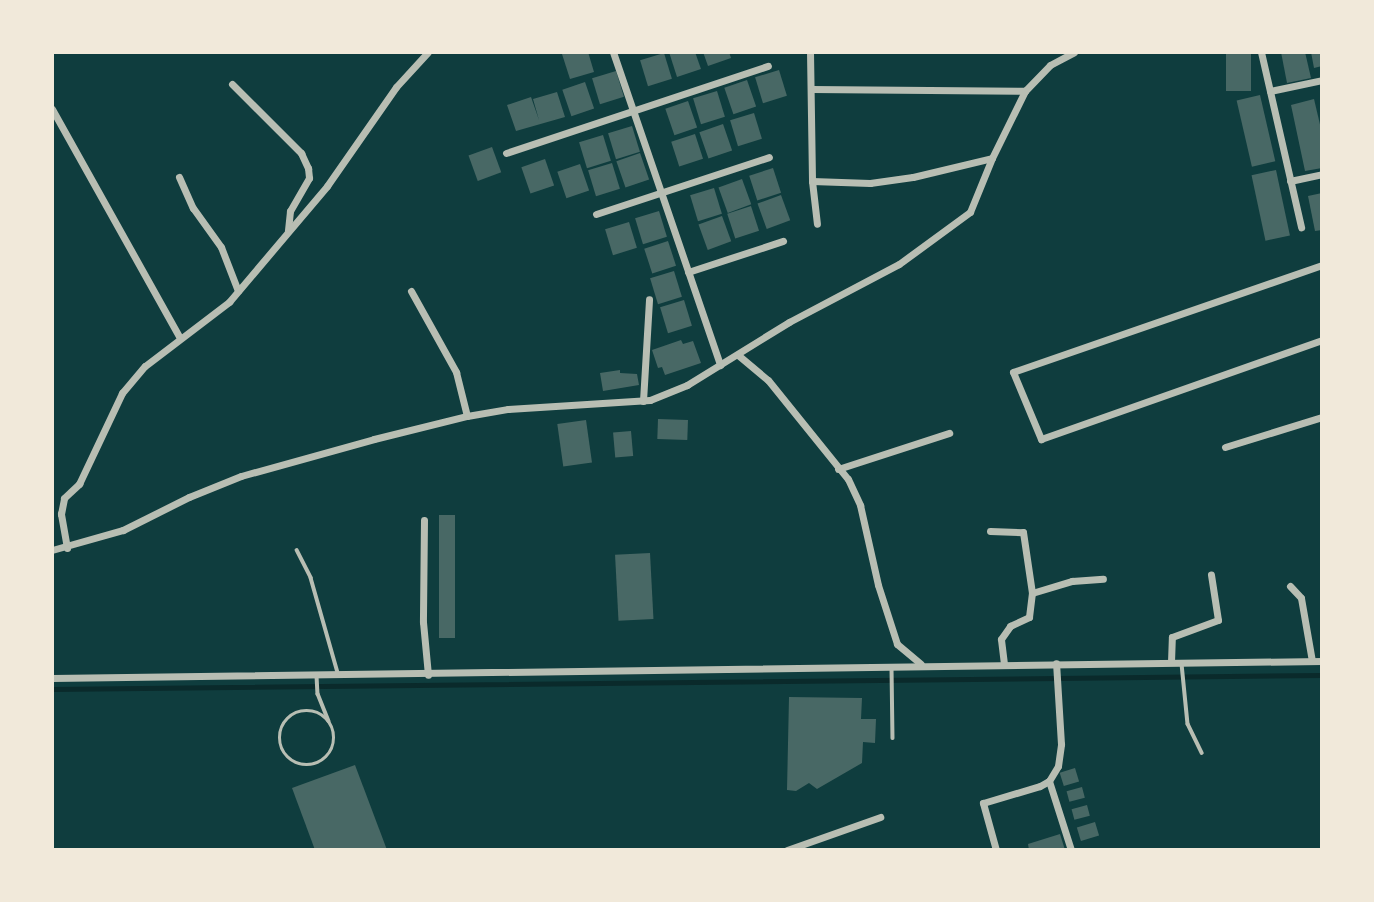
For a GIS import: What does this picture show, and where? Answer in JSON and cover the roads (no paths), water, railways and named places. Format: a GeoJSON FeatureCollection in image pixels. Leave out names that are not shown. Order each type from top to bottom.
{"type":"FeatureCollection","features":[{"type":"Feature","properties":{"kind":"street"},"geometry":{"type":"LineString","coordinates":[[67,548],[61,514],[64,498],[79,484],[122,393],[145,366],[229,302],[327,186],[396,87],[428,52]]}},
{"type":"Feature","properties":{"kind":"street"},"geometry":{"type":"LineString","coordinates":[[613,52],[720,365]]}},
{"type":"Feature","properties":{"kind":"street"},"geometry":{"type":"LineString","coordinates":[[810,52],[812,181],[817,224]]}},
{"type":"Feature","properties":{"kind":"street"},"geometry":{"type":"LineString","coordinates":[[52,550],[67,548],[122,530],[189,497],[241,476],[467,416],[508,409],[643,401],[687,385],[789,322],[900,264],[970,212],[992,158],[1025,91],[1050,65],[1074,52]]}},
{"type":"Feature","properties":{"kind":"street"},"geometry":{"type":"LineString","coordinates":[[1261,52],[1301,228]]}},
{"type":"Feature","properties":{"kind":"street"},"geometry":{"type":"LineString","coordinates":[[506,153],[768,66]]}},
{"type":"Feature","properties":{"kind":"street"},"geometry":{"type":"LineString","coordinates":[[1270,91],[1321,80]]}},
{"type":"Feature","properties":{"kind":"street"},"geometry":{"type":"LineString","coordinates":[[232,84],[301,153],[308,168],[309,178],[290,211],[288,232]]}},
{"type":"Feature","properties":{"kind":"street"},"geometry":{"type":"LineString","coordinates":[[811,89],[1025,91]]}},
{"type":"Feature","properties":{"kind":"street"},"geometry":{"type":"LineString","coordinates":[[52,109],[180,338]]}},
{"type":"Feature","properties":{"kind":"street"},"geometry":{"type":"LineString","coordinates":[[596,214],[769,156]]}},
{"type":"Feature","properties":{"kind":"street"},"geometry":{"type":"LineString","coordinates":[[812,181],[870,183],[913,177],[992,158]]}},
{"type":"Feature","properties":{"kind":"street"},"geometry":{"type":"LineString","coordinates":[[1290,181],[1321,174]]}},
{"type":"Feature","properties":{"kind":"street"},"geometry":{"type":"LineString","coordinates":[[179,177],[193,208],[222,247],[238,291]]}},
{"type":"Feature","properties":{"kind":"street"},"geometry":{"type":"LineString","coordinates":[[688,272],[783,241]]}},
{"type":"Feature","properties":{"kind":"street"},"geometry":{"type":"LineString","coordinates":[[1321,265],[1013,372],[1041,439],[1321,340]]}},
{"type":"Feature","properties":{"kind":"street"},"geometry":{"type":"LineString","coordinates":[[411,291],[456,372],[467,416]]}},
{"type":"Feature","properties":{"kind":"street"},"geometry":{"type":"LineString","coordinates":[[643,401],[649,299]]}},
{"type":"Feature","properties":{"kind":"street"},"geometry":{"type":"LineString","coordinates":[[738,355],[768,380],[848,479],[860,505],[881,595],[897,644],[921,665]]}},
{"type":"Feature","properties":{"kind":"street"},"geometry":{"type":"LineString","coordinates":[[1225,447],[1321,417]]}},
{"type":"Feature","properties":{"kind":"street"},"geometry":{"type":"LineString","coordinates":[[838,469],[949,433]]}},
{"type":"Feature","properties":{"kind":"street"},"geometry":{"type":"LineString","coordinates":[[424,520],[423,622],[428,675]]}},
{"type":"Feature","properties":{"kind":"street"},"geometry":{"type":"LineString","coordinates":[[990,531],[1023,532],[1032,593],[1029,617],[1010,626],[1001,639],[1004,664]]}},
{"type":"Feature","properties":{"kind":"street"},"geometry":{"type":"LineString","coordinates":[[1171,662],[1172,637],[1218,620],[1212,575]]}},
{"type":"Feature","properties":{"kind":"street"},"geometry":{"type":"LineString","coordinates":[[1032,593],[1072,581],[1103,579]]}},
{"type":"Feature","properties":{"kind":"street"},"geometry":{"type":"LineString","coordinates":[[1290,586],[1301,598],[1312,662]]}},
{"type":"Feature","properties":{"kind":"street"},"geometry":{"type":"LineString","coordinates":[[52,678],[317,678],[338,675],[892,670],[921,665],[1321,661]]}},
{"type":"Feature","properties":{"kind":"street"},"geometry":{"type":"LineString","coordinates":[[996,849],[983,803],[1049,781],[1058,766],[1060,755],[1056,663]]}},
{"type":"Feature","properties":{"kind":"street"},"geometry":{"type":"LineString","coordinates":[[1049,781],[1071,849]]}},
{"type":"Feature","properties":{"kind":"street"},"geometry":{"type":"LineString","coordinates":[[787,849],[880,817]]}},
{"type":"Feature","properties":{"kind":"lane"},"geometry":{"type":"LineString","coordinates":[[296,550],[311,578],[338,675]]}},
{"type":"Feature","properties":{"kind":"lane"},"geometry":{"type":"LineString","coordinates":[[1182,662],[1188,724],[1202,753]]}},
{"type":"Feature","properties":{"kind":"lane"},"geometry":{"type":"LineString","coordinates":[[892,670],[892,738]]}},
{"type":"Feature","properties":{"kind":"lane"},"geometry":{"type":"LineString","coordinates":[[317,678],[318,694],[329,721],[334,741],[324,759],[304,764],[286,754],[281,734],[291,716],[311,711],[329,721]]}},
{"type":"Feature","properties":{"kind":"waterway"},"geometry":{"type":"LineString","coordinates":[[52,689],[1322,675]]}}]}
